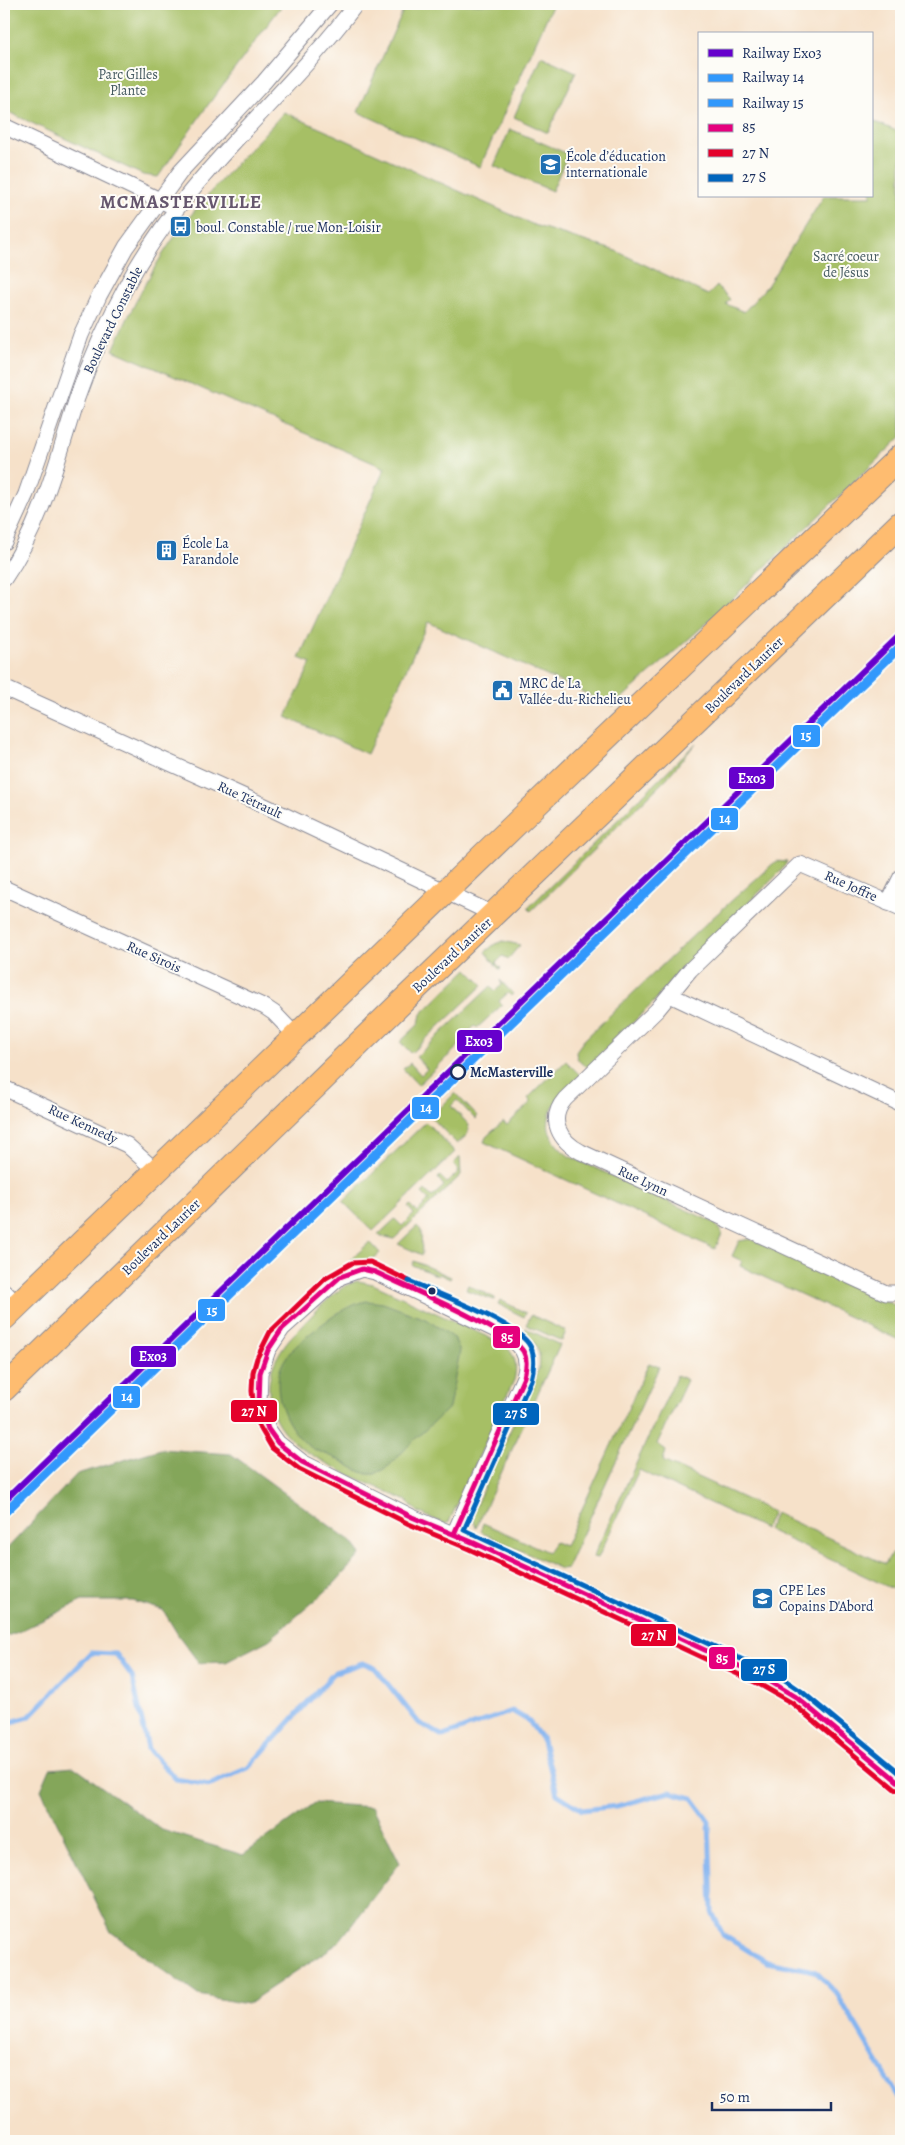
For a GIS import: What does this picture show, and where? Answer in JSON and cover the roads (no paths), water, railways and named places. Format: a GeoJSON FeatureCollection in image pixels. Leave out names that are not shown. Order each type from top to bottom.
{"type":"FeatureCollection","features":[{"type":"Feature","properties":{"kind":"main road"},"geometry":{"type":"LineString","coordinates":[[8,1305],[156,1171],[901,456]]}},
{"type":"Feature","properties":{"kind":"main road","name":"Boulevard Laurier"},"geometry":{"type":"LineString","coordinates":[[4,1388],[405,999],[495,915],[901,523]]}},
{"type":"Feature","properties":{"kind":"street","name":"Boulevard Constable"},"geometry":{"type":"LineString","coordinates":[[4,542],[26,494],[81,335],[99,296],[126,247],[159,199],[202,148],[264,82],[330,4]]}},
{"type":"Feature","properties":{"kind":"street","name":"Boulevard Constable"},"geometry":{"type":"LineString","coordinates":[[4,579],[35,525],[52,481],[83,382],[129,280],[176,208],[222,153],[280,95],[356,4]]}},
{"type":"Feature","properties":{"kind":"street"},"geometry":{"type":"LineString","coordinates":[[264,82],[280,95]]}},
{"type":"Feature","properties":{"kind":"street"},"geometry":{"type":"LineString","coordinates":[[4,126],[176,208]]}},
{"type":"Feature","properties":{"kind":"street","name":"Rue Tétrault"},"geometry":{"type":"LineString","coordinates":[[4,688],[495,915]]}},
{"type":"Feature","properties":{"kind":"street","name":"Rue Joffre"},"geometry":{"type":"LineString","coordinates":[[800,864],[895,906]]}},
{"type":"Feature","properties":{"kind":"street","name":"Rue Lynn"},"geometry":{"type":"LineString","coordinates":[[800,864],[690,970],[670,995],[562,1103],[556,1122],[564,1141],[581,1152],[886,1293],[901,1293]]}},
{"type":"Feature","properties":{"kind":"street"},"geometry":{"type":"LineString","coordinates":[[895,906],[901,877]]}},
{"type":"Feature","properties":{"kind":"street","name":"Rue Sirois"},"geometry":{"type":"LineString","coordinates":[[4,888],[265,1007],[274,1013],[296,1036]]}},
{"type":"Feature","properties":{"kind":"street"},"geometry":{"type":"LineString","coordinates":[[670,995],[901,1104]]}},
{"type":"Feature","properties":{"kind":"street","name":"Rue Kennedy"},"geometry":{"type":"LineString","coordinates":[[4,1088],[127,1144],[156,1171]]}},
{"type":"Feature","properties":{"kind":"street"},"geometry":{"type":"LineString","coordinates":[[454,1534],[524,1377],[527,1362],[525,1352],[516,1342],[502,1333],[375,1272],[368,1269],[355,1270],[331,1284],[276,1337],[268,1350],[260,1373],[259,1403],[262,1417],[278,1443],[302,1462],[420,1520],[770,1681],[796,1697],[901,1784]]}},
{"type":"Feature","properties":{"kind":"waterway"},"geometry":{"type":"LineString","coordinates":[[4,1724],[29,1717],[91,1653],[116,1654],[132,1676],[148,1749],[176,1779],[209,1785],[248,1768],[335,1672],[363,1663],[375,1668],[419,1723],[443,1736],[512,1711],[529,1721],[543,1741],[557,1794],[582,1810],[617,1806],[670,1792],[692,1798],[709,1821],[712,1912],[723,1935],[767,1962],[815,1971],[837,1994],[901,2101]]}},
{"type":"Feature","properties":{"kind":"rail line","name":"Exo3"},"geometry":{"type":"LineString","coordinates":[[4,1501],[901,634]]}},
{"type":"Feature","properties":{"kind":"rail line","name":"15"},"geometry":{"type":"LineString","coordinates":[[9,1506],[901,644]]}},
{"type":"Feature","properties":{"kind":"rail line","name":"14"},"geometry":{"type":"LineString","coordinates":[[4,1515],[901,648]]}},
{"type":"Feature","properties":{"kind":"place","name":"École d’éducation internationale"},"geometry":{"type":"Point","coordinates":[550,164]}},
{"type":"Feature","properties":{"kind":"place","name":"boul. Constable / rue Mon-Loisir"},"geometry":{"type":"Point","coordinates":[180,227]}},
{"type":"Feature","properties":{"kind":"place","name":"École La Farandole"},"geometry":{"type":"Point","coordinates":[166,551]}},
{"type":"Feature","properties":{"kind":"place","name":"MRC de La Vallée-du-Richelieu"},"geometry":{"type":"Point","coordinates":[503,691]}},
{"type":"Feature","properties":{"kind":"place","name":"McMasterville"},"geometry":{"type":"Point","coordinates":[458,1072]}},
{"type":"Feature","properties":{"kind":"place","name":"CPE Les Copains D'Abord"},"geometry":{"type":"Point","coordinates":[763,1598]}},
{"type":"Feature","properties":{"kind":"district","name":"MCMASTERVILLE"},"geometry":{"type":"Point","coordinates":[181,202]}},
{"type":"Feature","properties":{"kind":"park label","name":"Parc Gilles Plante"},"geometry":{"type":"Point","coordinates":[128,82]}},
{"type":"Feature","properties":{"kind":"park label","name":"Sacré coeur de Jésus"},"geometry":{"type":"Point","coordinates":[846,264]}}]}
